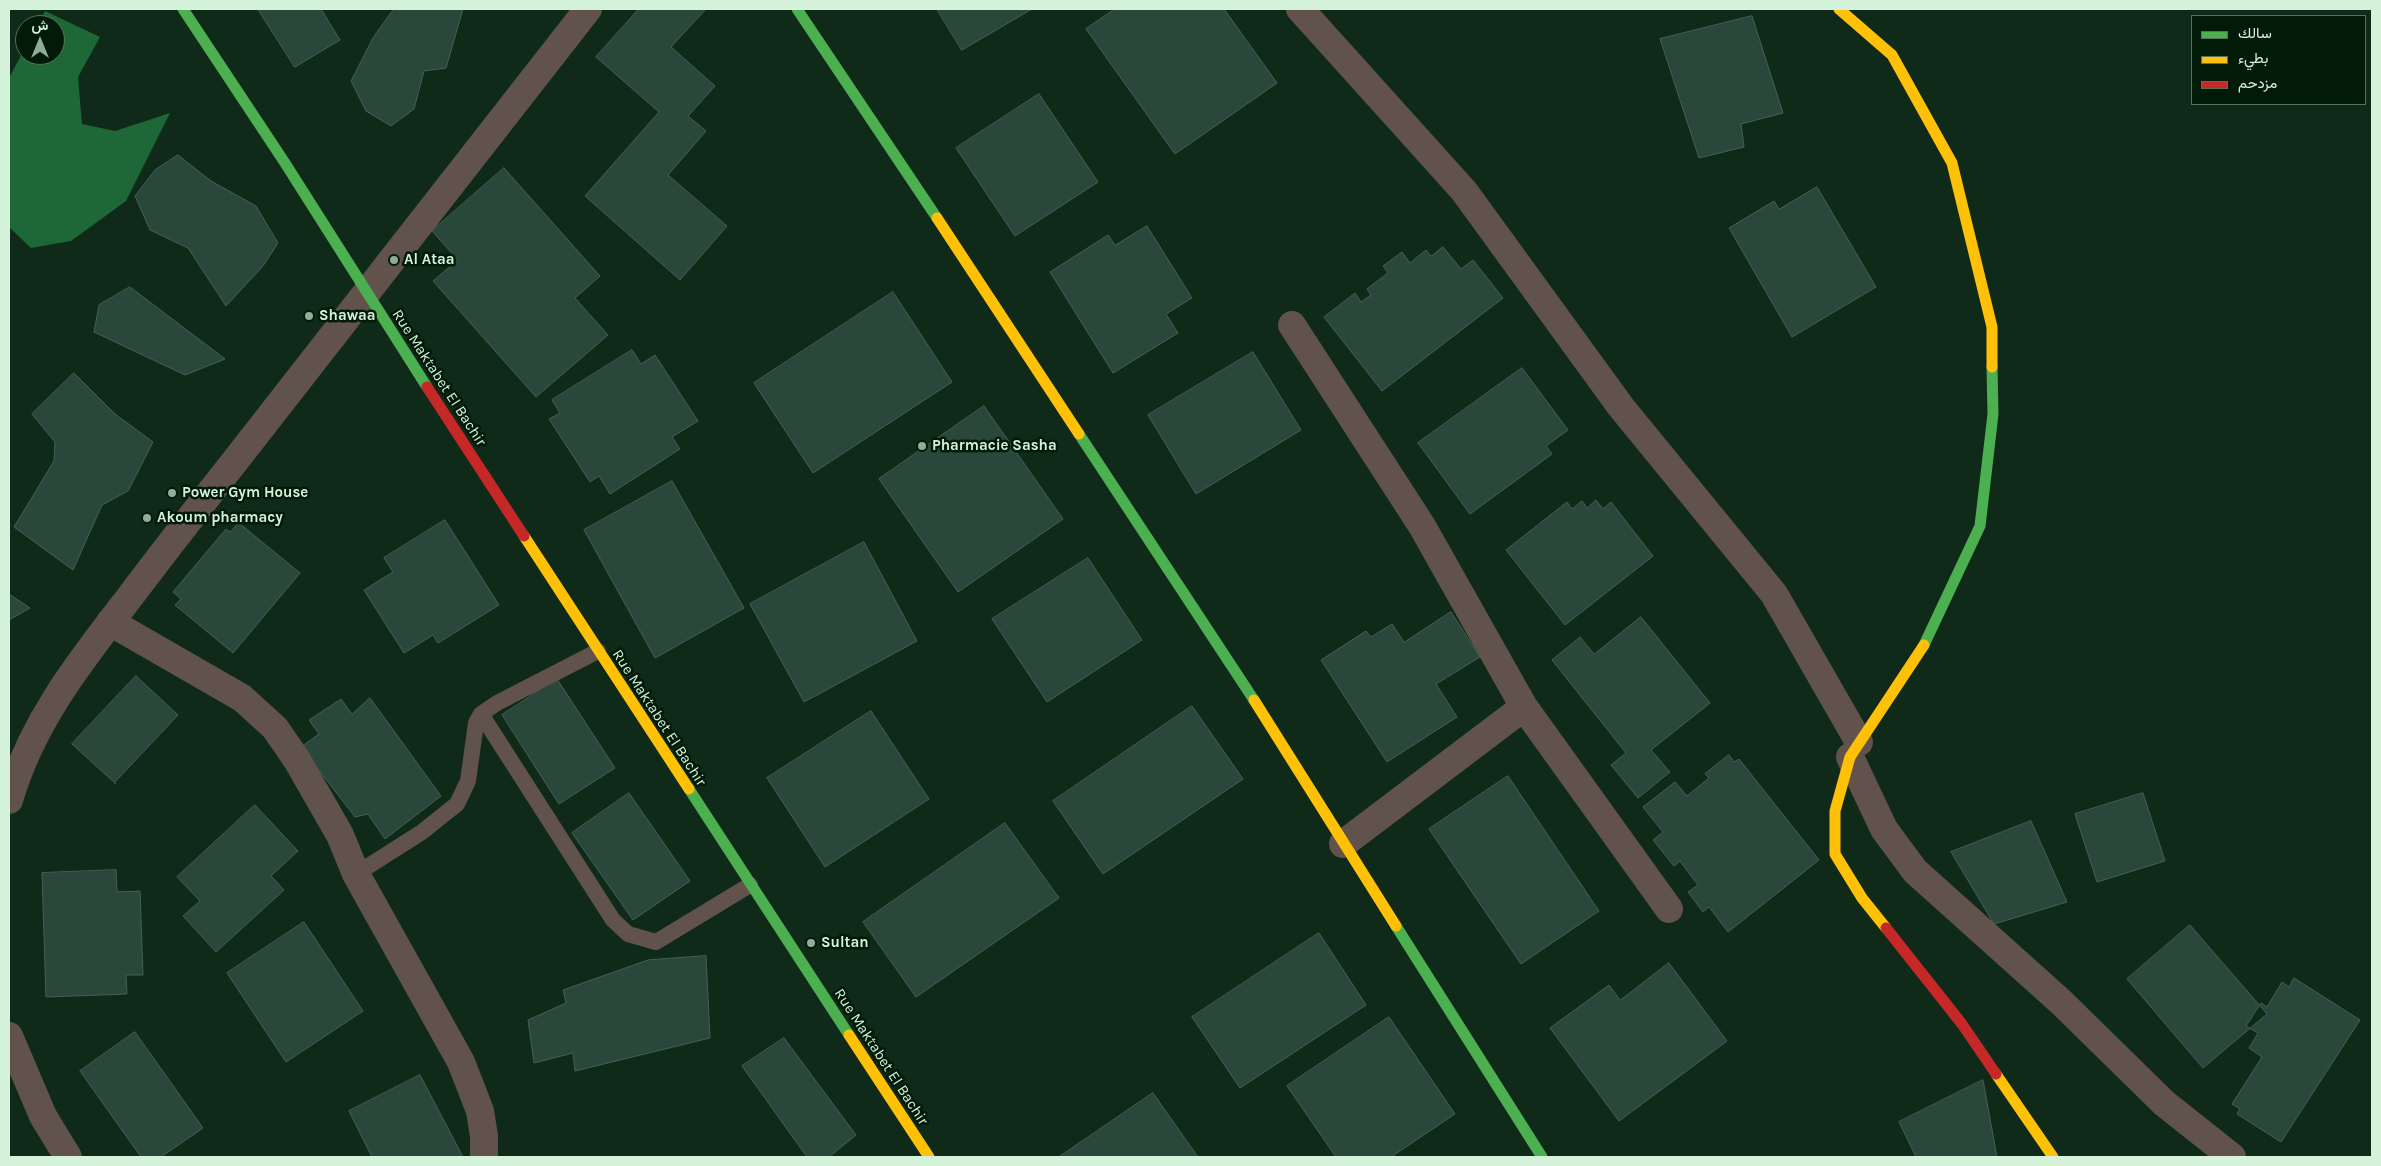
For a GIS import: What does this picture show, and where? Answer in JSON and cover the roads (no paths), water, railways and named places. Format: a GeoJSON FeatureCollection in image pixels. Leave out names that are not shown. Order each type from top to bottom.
{"type":"FeatureCollection","features":[{"type":"Feature","properties":{"kind":"street","name":"Rue Maktabet El Bachir"},"geometry":{"type":"LineString","coordinates":[[183,9],[285,163],[366,294],[750,885],[929,1157]]}},
{"type":"Feature","properties":{"kind":"street"},"geometry":{"type":"LineString","coordinates":[[9,800],[16,776],[45,714],[64,684],[110,622],[588,9]]}},
{"type":"Feature","properties":{"kind":"street"},"geometry":{"type":"LineString","coordinates":[[797,9],[838,68],[1234,670],[1542,1157]]}},
{"type":"Feature","properties":{"kind":"street"},"geometry":{"type":"LineString","coordinates":[[1300,9],[1464,191],[1621,408],[1774,594],[1855,750],[1884,829],[1915,871],[2061,1002],[2164,1103],[2232,1157]]}},
{"type":"Feature","properties":{"kind":"street"},"geometry":{"type":"LineString","coordinates":[[1839,9],[1892,55],[1952,163],[1992,327],[1993,414],[1980,526],[1926,642],[1855,750],[1835,811],[1835,854],[1862,898],[1962,1024],[2053,1157]]}},
{"type":"Feature","properties":{"kind":"street"},"geometry":{"type":"LineString","coordinates":[[1292,325],[1422,526],[1524,707],[1670,909]]}},
{"type":"Feature","properties":{"kind":"street"},"geometry":{"type":"LineString","coordinates":[[110,622],[242,698],[275,728],[297,760],[340,835],[356,874],[461,1062],[480,1111],[484,1136],[484,1157]]}},
{"type":"Feature","properties":{"kind":"street"},"geometry":{"type":"LineString","coordinates":[[1343,844],[1524,707]]}},
{"type":"Feature","properties":{"kind":"street"},"geometry":{"type":"LineString","coordinates":[[9,1036],[43,1116],[68,1157]]}},
{"type":"Feature","properties":{"kind":"street"},"geometry":{"type":"LineString","coordinates":[[42,1157],[45,1138],[43,1116]]}},
{"type":"Feature","properties":{"kind":"lane"},"geometry":{"type":"LineString","coordinates":[[356,874],[422,832],[457,804],[468,781],[473,734],[481,714],[497,703],[598,651]]}},
{"type":"Feature","properties":{"kind":"lane"},"geometry":{"type":"LineString","coordinates":[[481,714],[613,920],[628,934],[656,942],[750,885]]}},
{"type":"Feature","properties":{"kind":"place","name":"Al Ataa"},"geometry":{"type":"Point","coordinates":[394,260]}},
{"type":"Feature","properties":{"kind":"place","name":"Shawaa"},"geometry":{"type":"Point","coordinates":[309,316]}},
{"type":"Feature","properties":{"kind":"place","name":"Pharmacie Sasha"},"geometry":{"type":"Point","coordinates":[922,446]}},
{"type":"Feature","properties":{"kind":"place","name":"Power Gym House"},"geometry":{"type":"Point","coordinates":[172,493]}},
{"type":"Feature","properties":{"kind":"place","name":"Akoum pharmacy"},"geometry":{"type":"Point","coordinates":[147,518]}},
{"type":"Feature","properties":{"kind":"place","name":"Sultan"},"geometry":{"type":"Point","coordinates":[811,943]}}]}
